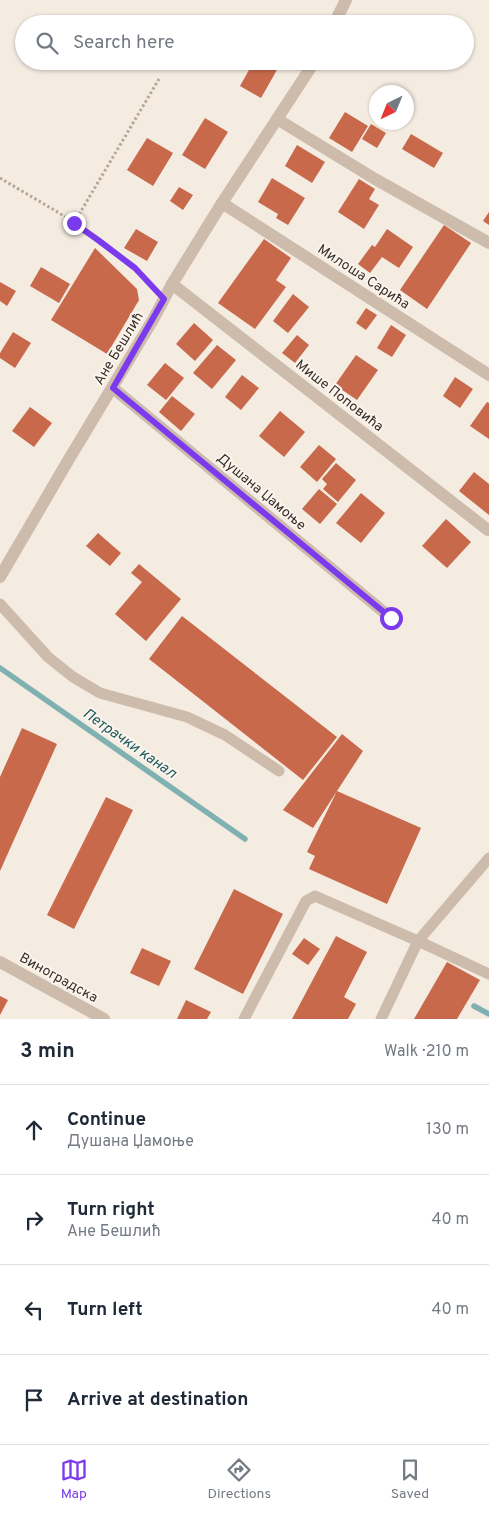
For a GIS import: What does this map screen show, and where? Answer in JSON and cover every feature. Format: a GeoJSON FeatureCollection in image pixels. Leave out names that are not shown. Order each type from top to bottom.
{"type":"FeatureCollection","features":[{"type":"Feature","properties":{"kind":"street"},"geometry":{"type":"LineString","coordinates":[[338,15],[346,0]]}},
{"type":"Feature","properties":{"kind":"street","name":"Ане Бешлић"},"geometry":{"type":"LineString","coordinates":[[1,573],[113,388],[172,284],[222,203],[309,70]]}},
{"type":"Feature","properties":{"kind":"street"},"geometry":{"type":"LineString","coordinates":[[277,119],[375,179],[489,243]]}},
{"type":"Feature","properties":{"kind":"street","name":"Милоша Сарића"},"geometry":{"type":"LineString","coordinates":[[222,203],[489,375]]}},
{"type":"Feature","properties":{"kind":"street","name":"Мише Поповића"},"geometry":{"type":"LineString","coordinates":[[172,284],[488,530]]}},
{"type":"Feature","properties":{"kind":"street","name":"Душана Џамоње"},"geometry":{"type":"LineString","coordinates":[[113,388],[391,618]]}},
{"type":"Feature","properties":{"kind":"street","name":"Виноградска"},"geometry":{"type":"LineString","coordinates":[[0,962],[104,1019]]}},
{"type":"Feature","properties":{"kind":"lane"},"geometry":{"type":"LineString","coordinates":[[0,604],[48,657],[86,685],[100,693],[187,717],[225,735],[279,771]]}},
{"type":"Feature","properties":{"kind":"lane"},"geometry":{"type":"LineString","coordinates":[[381,1019],[418,941],[489,858]]}},
{"type":"Feature","properties":{"kind":"lane"},"geometry":{"type":"LineString","coordinates":[[244,1019],[306,901],[315,896],[489,974]]}},
{"type":"Feature","properties":{"kind":"path"},"geometry":{"type":"LineString","coordinates":[[74,223],[159,80]]}},
{"type":"Feature","properties":{"kind":"path"},"geometry":{"type":"LineString","coordinates":[[0,178],[74,223],[98,240],[135,268],[164,299]]}},
{"type":"Feature","properties":{"kind":"building"},"geometry":{"type":"Polygon","coordinates":[[[249,70],[277,70],[261,98],[240,86],[249,70]]]}},
{"type":"Feature","properties":{"kind":"building"},"geometry":{"type":"Polygon","coordinates":[[[345,112],[368,126],[352,152],[329,138],[345,112]]]}},
{"type":"Feature","properties":{"kind":"building"},"geometry":{"type":"Polygon","coordinates":[[[205,118],[228,132],[205,169],[182,155],[205,118]]]}},
{"type":"Feature","properties":{"kind":"building"},"geometry":{"type":"Polygon","coordinates":[[[369,127],[369,130],[381,130],[386,133],[377,148],[362,139],[369,127]]]}},
{"type":"Feature","properties":{"kind":"building"},"geometry":{"type":"Polygon","coordinates":[[[411,134],[443,153],[434,168],[402,149],[411,134]]]}},
{"type":"Feature","properties":{"kind":"building"},"geometry":{"type":"Polygon","coordinates":[[[147,138],[173,153],[153,186],[127,170],[147,138]]]}},
{"type":"Feature","properties":{"kind":"building"},"geometry":{"type":"Polygon","coordinates":[[[297,145],[325,162],[312,183],[285,166],[297,145]]]}},
{"type":"Feature","properties":{"kind":"building"},"geometry":{"type":"Polygon","coordinates":[[[272,178],[305,198],[288,225],[276,218],[278,214],[258,202],[272,178]]]}},
{"type":"Feature","properties":{"kind":"building"},"geometry":{"type":"Polygon","coordinates":[[[359,179],[375,189],[369,199],[379,205],[364,229],[338,212],[359,179]]]}},
{"type":"Feature","properties":{"kind":"building"},"geometry":{"type":"Polygon","coordinates":[[[179,187],[193,195],[183,210],[170,201],[179,187]]]}},
{"type":"Feature","properties":{"kind":"building"},"geometry":{"type":"Polygon","coordinates":[[[489,212],[489,225],[483,221],[489,212]]]}},
{"type":"Feature","properties":{"kind":"building"},"geometry":{"type":"Polygon","coordinates":[[[444,225],[471,243],[427,309],[400,290],[444,225]]]}},
{"type":"Feature","properties":{"kind":"building"},"geometry":{"type":"Polygon","coordinates":[[[136,229],[158,242],[147,261],[124,248],[136,229]]]}},
{"type":"Feature","properties":{"kind":"building"},"geometry":{"type":"Polygon","coordinates":[[[387,229],[413,247],[399,268],[382,257],[370,273],[358,264],[372,245],[375,247],[387,229]]]}},
{"type":"Feature","properties":{"kind":"building"},"geometry":{"type":"Polygon","coordinates":[[[264,239],[291,258],[276,280],[286,287],[255,329],[218,303],[264,239]]]}},
{"type":"Feature","properties":{"kind":"building"},"geometry":{"type":"Polygon","coordinates":[[[95,248],[137,289],[139,300],[107,354],[51,320],[95,248]]]}},
{"type":"Feature","properties":{"kind":"building"},"geometry":{"type":"Polygon","coordinates":[[[41,267],[70,284],[59,303],[30,286],[41,267]]]}},
{"type":"Feature","properties":{"kind":"building"},"geometry":{"type":"Polygon","coordinates":[[[0,282],[16,291],[7,306],[0,301],[0,282]]]}},
{"type":"Feature","properties":{"kind":"building"},"geometry":{"type":"Polygon","coordinates":[[[293,294],[309,307],[288,333],[273,321],[293,294]]]}},
{"type":"Feature","properties":{"kind":"building"},"geometry":{"type":"Polygon","coordinates":[[[366,308],[377,315],[366,330],[356,323],[366,308]]]}},
{"type":"Feature","properties":{"kind":"building"},"geometry":{"type":"Polygon","coordinates":[[[194,323],[213,340],[195,361],[176,344],[194,323]]]}},
{"type":"Feature","properties":{"kind":"building"},"geometry":{"type":"Polygon","coordinates":[[[391,325],[406,335],[392,357],[377,348],[391,325]]]}},
{"type":"Feature","properties":{"kind":"building"},"geometry":{"type":"Polygon","coordinates":[[[13,332],[31,343],[15,368],[0,358],[0,353],[13,332]]]}},
{"type":"Feature","properties":{"kind":"building"},"geometry":{"type":"Polygon","coordinates":[[[297,335],[309,345],[295,363],[282,353],[297,335]]]}},
{"type":"Feature","properties":{"kind":"building"},"geometry":{"type":"Polygon","coordinates":[[[217,345],[236,360],[212,389],[193,373],[217,345]]]}},
{"type":"Feature","properties":{"kind":"building"},"geometry":{"type":"Polygon","coordinates":[[[356,355],[378,370],[357,400],[335,385],[356,355]]]}},
{"type":"Feature","properties":{"kind":"building"},"geometry":{"type":"Polygon","coordinates":[[[165,363],[184,378],[166,400],[147,385],[165,363]]]}},
{"type":"Feature","properties":{"kind":"building"},"geometry":{"type":"Polygon","coordinates":[[[242,375],[259,388],[241,410],[225,397],[242,375]]]}},
{"type":"Feature","properties":{"kind":"building"},"geometry":{"type":"Polygon","coordinates":[[[455,377],[473,389],[460,408],[443,396],[455,377]]]}},
{"type":"Feature","properties":{"kind":"building"},"geometry":{"type":"Polygon","coordinates":[[[172,396],[195,414],[181,431],[159,412],[172,396]]]}},
{"type":"Feature","properties":{"kind":"building"},"geometry":{"type":"Polygon","coordinates":[[[487,402],[489,403],[489,439],[470,426],[487,402]]]}},
{"type":"Feature","properties":{"kind":"building"},"geometry":{"type":"Polygon","coordinates":[[[30,407],[52,423],[34,447],[12,431],[30,407]]]}},
{"type":"Feature","properties":{"kind":"building"},"geometry":{"type":"Polygon","coordinates":[[[280,411],[305,432],[284,457],[259,436],[280,411]]]}},
{"type":"Feature","properties":{"kind":"building"},"geometry":{"type":"Polygon","coordinates":[[[319,445],[336,459],[317,482],[300,467],[319,445]]]}},
{"type":"Feature","properties":{"kind":"building"},"geometry":{"type":"Polygon","coordinates":[[[336,463],[356,480],[338,502],[323,489],[327,484],[322,479],[336,463]]]}},
{"type":"Feature","properties":{"kind":"building"},"geometry":{"type":"Polygon","coordinates":[[[474,472],[489,484],[489,515],[459,491],[474,472]]]}},
{"type":"Feature","properties":{"kind":"building"},"geometry":{"type":"Polygon","coordinates":[[[319,489],[337,504],[320,524],[302,509],[319,489]]]}},
{"type":"Feature","properties":{"kind":"building"},"geometry":{"type":"Polygon","coordinates":[[[361,493],[385,513],[361,543],[336,523],[361,493]]]}},
{"type":"Feature","properties":{"kind":"building"},"geometry":{"type":"Polygon","coordinates":[[[446,519],[471,542],[447,568],[422,546],[446,519]]]}},
{"type":"Feature","properties":{"kind":"building"},"geometry":{"type":"Polygon","coordinates":[[[98,533],[121,553],[110,566],[86,546],[98,533]]]}},
{"type":"Feature","properties":{"kind":"building"},"geometry":{"type":"Polygon","coordinates":[[[139,564],[181,599],[146,641],[115,614],[142,582],[131,573],[139,564]]]}},
{"type":"Feature","properties":{"kind":"building"},"geometry":{"type":"Polygon","coordinates":[[[182,616],[337,737],[303,780],[149,659],[182,616]]]}},
{"type":"Feature","properties":{"kind":"building"},"geometry":{"type":"Polygon","coordinates":[[[22,728],[57,744],[0,871],[0,777],[22,728]]]}},
{"type":"Feature","properties":{"kind":"building"},"geometry":{"type":"Polygon","coordinates":[[[342,734],[363,751],[313,828],[283,810],[342,734]]]}},
{"type":"Feature","properties":{"kind":"building"},"geometry":{"type":"Polygon","coordinates":[[[337,791],[421,828],[387,904],[309,869],[315,856],[307,852],[337,791]]]}},
{"type":"Feature","properties":{"kind":"building"},"geometry":{"type":"Polygon","coordinates":[[[106,797],[133,810],[74,929],[47,915],[106,797]]]}},
{"type":"Feature","properties":{"kind":"building"},"geometry":{"type":"Polygon","coordinates":[[[234,889],[283,914],[243,994],[194,969],[234,889]]]}},
{"type":"Feature","properties":{"kind":"building"},"geometry":{"type":"Polygon","coordinates":[[[336,936],[367,952],[344,997],[356,1004],[348,1019],[292,1019],[336,936]]]}},
{"type":"Feature","properties":{"kind":"building"},"geometry":{"type":"Polygon","coordinates":[[[304,938],[320,949],[308,965],[292,954],[304,938]]]}},
{"type":"Feature","properties":{"kind":"building"},"geometry":{"type":"Polygon","coordinates":[[[142,948],[171,961],[159,986],[130,973],[142,948]]]}},
{"type":"Feature","properties":{"kind":"building"},"geometry":{"type":"Polygon","coordinates":[[[447,962],[480,980],[457,1019],[414,1019],[447,962]]]}},
{"type":"Feature","properties":{"kind":"building"},"geometry":{"type":"Polygon","coordinates":[[[0,996],[8,1000],[0,1015],[0,996]]]}},
{"type":"Feature","properties":{"kind":"building"},"geometry":{"type":"Polygon","coordinates":[[[186,1000],[211,1012],[207,1019],[177,1019],[186,1000]]]}},
{"type":"Feature","properties":{"kind":"waterway","name":"Петрачки канал"},"geometry":{"type":"LineString","coordinates":[[0,668],[245,839]]}},
{"type":"Feature","properties":{"kind":"waterway"},"geometry":{"type":"LineString","coordinates":[[474,1006],[489,1014]]}},
{"type":"Feature","properties":{"kind":"route"},"geometry":{"type":"LineString","coordinates":[[74,223],[135,268],[164,299],[113,388],[391,618]]}}]}
